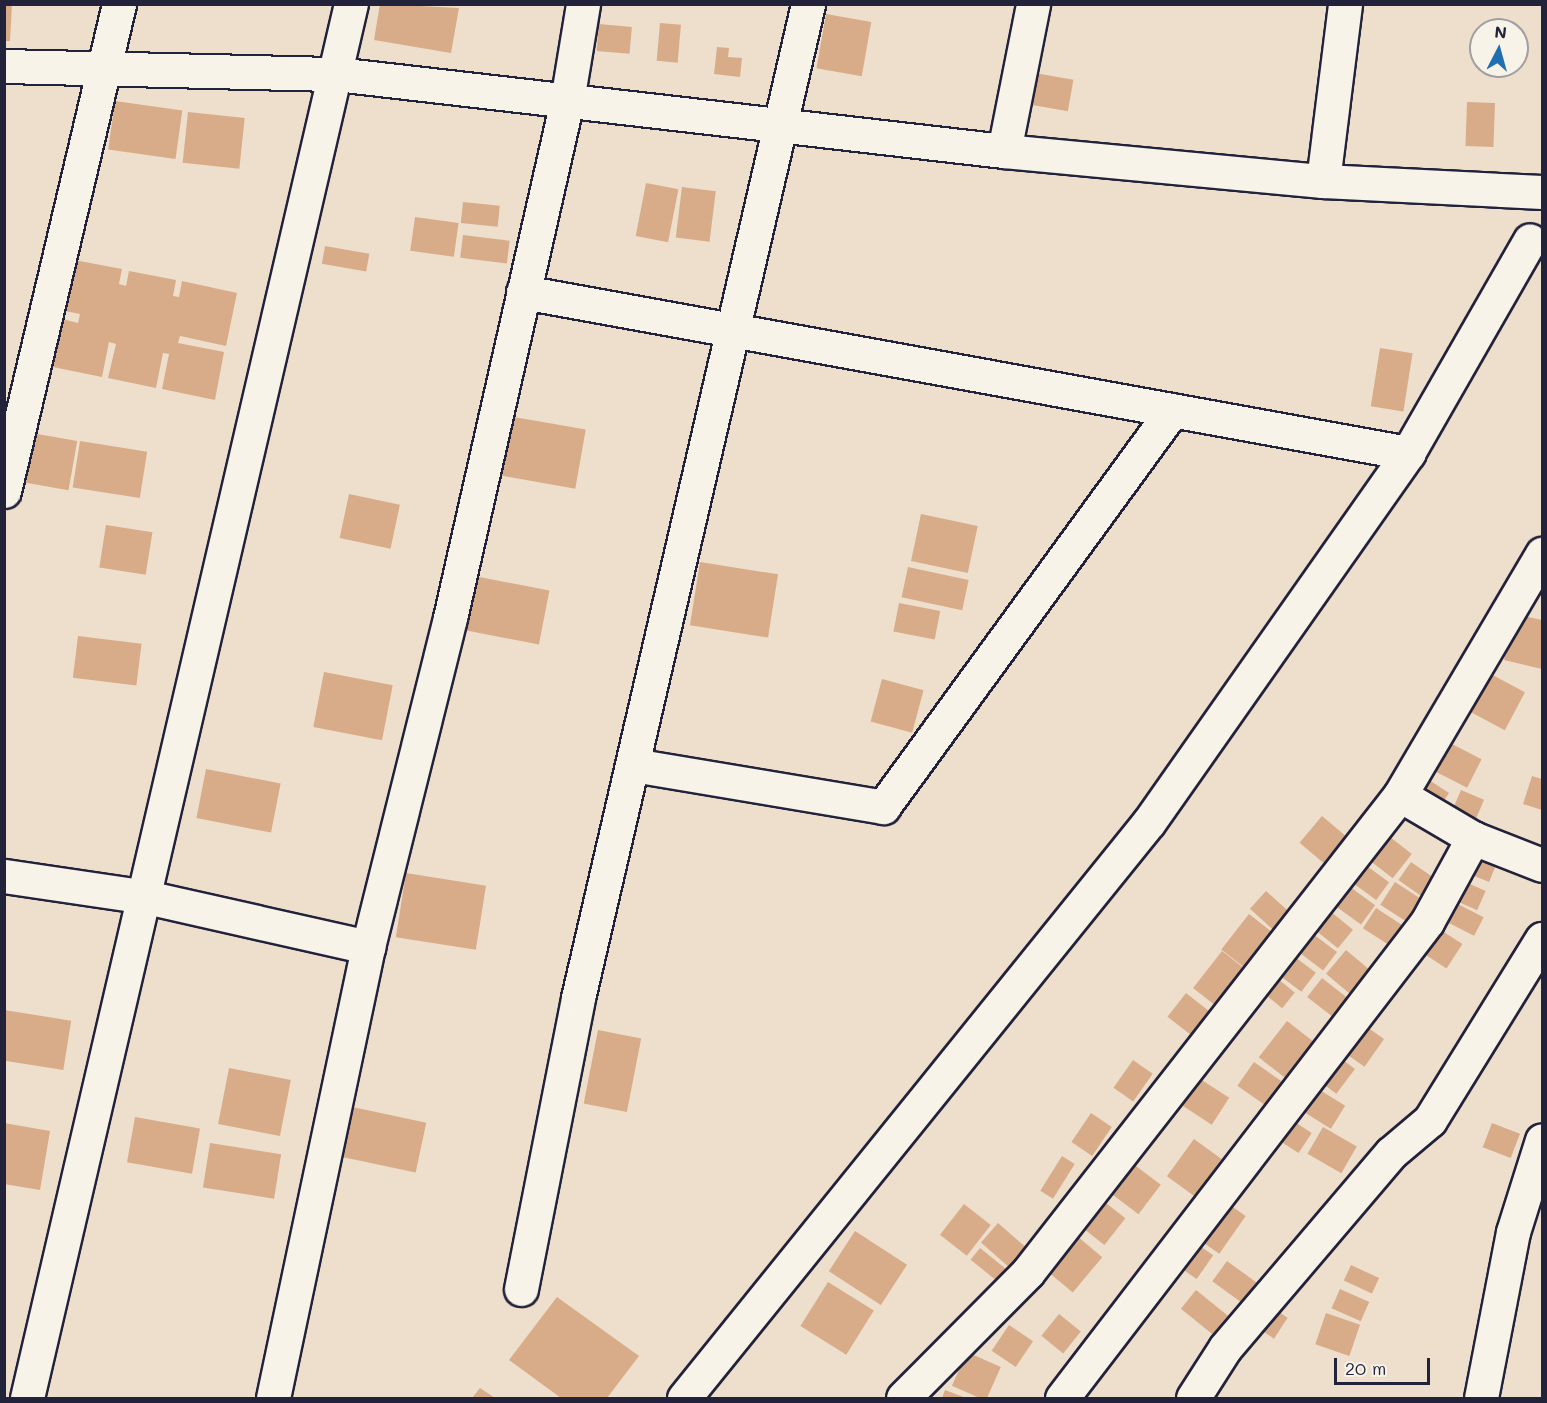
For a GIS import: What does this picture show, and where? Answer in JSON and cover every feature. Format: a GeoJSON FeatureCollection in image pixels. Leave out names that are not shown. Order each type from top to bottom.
{"type":"FeatureCollection","features":[{"type":"Feature","properties":{"kind":"street"},"geometry":{"type":"LineString","coordinates":[[4,492],[119,4]]}},
{"type":"Feature","properties":{"kind":"street"},"geometry":{"type":"LineString","coordinates":[[27,1398],[146,897],[351,4]]}},
{"type":"Feature","properties":{"kind":"street"},"geometry":{"type":"LineString","coordinates":[[273,1398],[368,947],[567,101],[583,4]]}},
{"type":"Feature","properties":{"kind":"street"},"geometry":{"type":"LineString","coordinates":[[521,1289],[578,998],[736,331],[808,4]]}},
{"type":"Feature","properties":{"kind":"street"},"geometry":{"type":"LineString","coordinates":[[1004,151],[1033,4]]}},
{"type":"Feature","properties":{"kind":"street"},"geometry":{"type":"LineString","coordinates":[[1323,182],[1345,4]]}},
{"type":"Feature","properties":{"kind":"street"},"geometry":{"type":"LineString","coordinates":[[4,66],[336,74],[567,101],[782,121],[1004,151],[1323,182],[1542,192]]}},
{"type":"Feature","properties":{"kind":"street"},"geometry":{"type":"LineString","coordinates":[[684,1398],[1149,822],[1408,453],[1538,240]]}},
{"type":"Feature","properties":{"kind":"street"},"geometry":{"type":"LineString","coordinates":[[523,292],[1408,453]]}},
{"type":"Feature","properties":{"kind":"street"},"geometry":{"type":"LineString","coordinates":[[633,765],[883,807],[1172,410]]}},
{"type":"Feature","properties":{"kind":"street"},"geometry":{"type":"LineString","coordinates":[[903,1398],[1028,1272],[1400,795],[1542,554]]}},
{"type":"Feature","properties":{"kind":"street"},"geometry":{"type":"LineString","coordinates":[[1400,795],[1473,838],[1542,865]]}},
{"type":"Feature","properties":{"kind":"street"},"geometry":{"type":"LineString","coordinates":[[1062,1398],[1427,922],[1473,838]]}},
{"type":"Feature","properties":{"kind":"street"},"geometry":{"type":"LineString","coordinates":[[4,876],[146,897],[368,947]]}},
{"type":"Feature","properties":{"kind":"street"},"geometry":{"type":"LineString","coordinates":[[1193,1398],[1225,1348],[1390,1153],[1430,1120],[1542,939]]}},
{"type":"Feature","properties":{"kind":"street"},"geometry":{"type":"LineString","coordinates":[[1481,1398],[1513,1232],[1542,1140]]}},
{"type":"Feature","properties":{"kind":"building"},"geometry":{"type":"Polygon","coordinates":[[[4,4],[12,4],[10,41],[4,41],[4,4]]]}},
{"type":"Feature","properties":{"kind":"building"},"geometry":{"type":"Polygon","coordinates":[[[380,4],[459,8],[451,53],[374,40],[380,4]]]}},
{"type":"Feature","properties":{"kind":"building"},"geometry":{"type":"Polygon","coordinates":[[[826,14],[871,22],[862,76],[816,68],[826,14]]]}},
{"type":"Feature","properties":{"kind":"building"},"geometry":{"type":"Polygon","coordinates":[[[660,23],[681,25],[678,63],[657,61],[660,23]]]}},
{"type":"Feature","properties":{"kind":"building"},"geometry":{"type":"Polygon","coordinates":[[[599,24],[632,27],[630,54],[597,51],[599,24]]]}},
{"type":"Feature","properties":{"kind":"building"},"geometry":{"type":"Polygon","coordinates":[[[717,47],[729,48],[728,57],[742,58],[740,77],[714,74],[717,47]]]}},
{"type":"Feature","properties":{"kind":"building"},"geometry":{"type":"Polygon","coordinates":[[[1035,73],[1073,80],[1068,111],[1029,105],[1035,73]]]}},
{"type":"Feature","properties":{"kind":"building"},"geometry":{"type":"Polygon","coordinates":[[[115,101],[182,110],[176,159],[108,150],[115,101]]]}},
{"type":"Feature","properties":{"kind":"building"},"geometry":{"type":"Polygon","coordinates":[[[1467,102],[1495,103],[1493,147],[1465,146],[1467,102]]]}},
{"type":"Feature","properties":{"kind":"building"},"geometry":{"type":"Polygon","coordinates":[[[188,112],[245,118],[239,169],[183,163],[188,112]]]}},
{"type":"Feature","properties":{"kind":"building"},"geometry":{"type":"Polygon","coordinates":[[[646,183],[678,189],[668,242],[636,236],[646,183]]]}},
{"type":"Feature","properties":{"kind":"building"},"geometry":{"type":"Polygon","coordinates":[[[682,187],[716,191],[710,242],[676,238],[682,187]]]}},
{"type":"Feature","properties":{"kind":"building"},"geometry":{"type":"Polygon","coordinates":[[[463,202],[500,206],[498,227],[461,223],[463,202]]]}},
{"type":"Feature","properties":{"kind":"building"},"geometry":{"type":"Polygon","coordinates":[[[415,217],[459,223],[454,257],[410,251],[415,217]]]}},
{"type":"Feature","properties":{"kind":"building"},"geometry":{"type":"Polygon","coordinates":[[[463,235],[510,241],[507,264],[460,258],[463,235]]]}},
{"type":"Feature","properties":{"kind":"building"},"geometry":{"type":"Polygon","coordinates":[[[325,246],[369,254],[366,272],[322,264],[325,246]]]}},
{"type":"Feature","properties":{"kind":"building"},"geometry":{"type":"Polygon","coordinates":[[[69,259],[122,269],[119,284],[126,286],[129,271],[176,280],[173,296],[179,297],[182,281],[237,293],[226,346],[180,336],[178,343],[224,352],[215,400],[162,389],[169,354],[163,353],[156,388],[108,378],[116,344],[109,342],[102,377],[48,366],[58,318],[78,323],[80,314],[60,310],[69,259]]]}},
{"type":"Feature","properties":{"kind":"building"},"geometry":{"type":"Polygon","coordinates":[[[1380,348],[1413,353],[1403,411],[1371,406],[1380,348]]]}},
{"type":"Feature","properties":{"kind":"building"},"geometry":{"type":"Polygon","coordinates":[[[503,415],[586,430],[575,489],[493,474],[503,415]]]}},
{"type":"Feature","properties":{"kind":"building"},"geometry":{"type":"Polygon","coordinates":[[[26,432],[77,441],[69,490],[17,481],[26,432]]]}},
{"type":"Feature","properties":{"kind":"building"},"geometry":{"type":"Polygon","coordinates":[[[80,441],[147,452],[140,498],[73,487],[80,441]]]}},
{"type":"Feature","properties":{"kind":"building"},"geometry":{"type":"Polygon","coordinates":[[[349,494],[400,505],[391,549],[340,538],[349,494]]]}},
{"type":"Feature","properties":{"kind":"building"},"geometry":{"type":"Polygon","coordinates":[[[921,514],[978,526],[968,573],[911,561],[921,514]]]}},
{"type":"Feature","properties":{"kind":"building"},"geometry":{"type":"Polygon","coordinates":[[[106,525],[152,532],[146,575],[99,567],[106,525]]]}},
{"type":"Feature","properties":{"kind":"building"},"geometry":{"type":"Polygon","coordinates":[[[700,562],[778,574],[768,638],[690,625],[700,562]]]}},
{"type":"Feature","properties":{"kind":"building"},"geometry":{"type":"Polygon","coordinates":[[[908,567],[969,580],[962,610],[902,597],[908,567]]]}},
{"type":"Feature","properties":{"kind":"building"},"geometry":{"type":"Polygon","coordinates":[[[464,574],[549,591],[539,645],[454,628],[464,574]]]}},
{"type":"Feature","properties":{"kind":"building"},"geometry":{"type":"Polygon","coordinates":[[[899,603],[940,611],[935,639],[893,631],[899,603]]]}},
{"type":"Feature","properties":{"kind":"building"},"geometry":{"type":"Polygon","coordinates":[[[1515,614],[1542,620],[1542,669],[1504,660],[1515,614]]]}},
{"type":"Feature","properties":{"kind":"building"},"geometry":{"type":"Polygon","coordinates":[[[78,636],[142,644],[136,685],[73,678],[78,636]]]}},
{"type":"Feature","properties":{"kind":"building"},"geometry":{"type":"Polygon","coordinates":[[[324,672],[393,685],[382,740],[313,727],[324,672]]]}},
{"type":"Feature","properties":{"kind":"building"},"geometry":{"type":"Polygon","coordinates":[[[1487,672],[1525,692],[1505,730],[1467,710],[1487,672]]]}},
{"type":"Feature","properties":{"kind":"building"},"geometry":{"type":"Polygon","coordinates":[[[882,679],[924,690],[912,733],[871,722],[882,679]]]}},
{"type":"Feature","properties":{"kind":"building"},"geometry":{"type":"Polygon","coordinates":[[[1446,741],[1482,759],[1467,788],[1431,770],[1446,741]]]}},
{"type":"Feature","properties":{"kind":"building"},"geometry":{"type":"Polygon","coordinates":[[[206,769],[281,784],[271,833],[196,818],[206,769]]]}},
{"type":"Feature","properties":{"kind":"building"},"geometry":{"type":"Polygon","coordinates":[[[1423,776],[1449,793],[1437,811],[1411,794],[1423,776]]]}},
{"type":"Feature","properties":{"kind":"building"},"geometry":{"type":"Polygon","coordinates":[[[1532,776],[1542,779],[1542,810],[1523,804],[1532,776]]]}},
{"type":"Feature","properties":{"kind":"building"},"geometry":{"type":"Polygon","coordinates":[[[1461,790],[1484,800],[1472,827],[1449,818],[1461,790]]]}},
{"type":"Feature","properties":{"kind":"building"},"geometry":{"type":"Polygon","coordinates":[[[1322,816],[1346,836],[1323,863],[1300,843],[1322,816]]]}},
{"type":"Feature","properties":{"kind":"building"},"geometry":{"type":"Polygon","coordinates":[[[1385,833],[1412,854],[1393,878],[1366,857],[1385,833]]]}},
{"type":"Feature","properties":{"kind":"building"},"geometry":{"type":"Polygon","coordinates":[[[1469,849],[1498,861],[1489,882],[1460,870],[1469,849]]]}},
{"type":"Feature","properties":{"kind":"building"},"geometry":{"type":"Polygon","coordinates":[[[1360,861],[1389,882],[1376,900],[1347,879],[1360,861]]]}},
{"type":"Feature","properties":{"kind":"building"},"geometry":{"type":"Polygon","coordinates":[[[1411,862],[1437,880],[1425,898],[1398,880],[1411,862]]]}},
{"type":"Feature","properties":{"kind":"building"},"geometry":{"type":"Polygon","coordinates":[[[406,873],[486,886],[476,950],[396,937],[406,873]]]}},
{"type":"Feature","properties":{"kind":"building"},"geometry":{"type":"Polygon","coordinates":[[[1461,880],[1486,891],[1477,910],[1452,899],[1461,880]]]}},
{"type":"Feature","properties":{"kind":"building"},"geometry":{"type":"Polygon","coordinates":[[[1395,882],[1427,903],[1412,925],[1380,905],[1395,882]]]}},
{"type":"Feature","properties":{"kind":"building"},"geometry":{"type":"Polygon","coordinates":[[[1346,884],[1375,905],[1361,925],[1332,903],[1346,884]]]}},
{"type":"Feature","properties":{"kind":"building"},"geometry":{"type":"Polygon","coordinates":[[[1266,891],[1294,916],[1278,934],[1250,909],[1266,891]]]}},
{"type":"Feature","properties":{"kind":"building"},"geometry":{"type":"Polygon","coordinates":[[[1448,899],[1484,917],[1474,936],[1438,918],[1448,899]]]}},
{"type":"Feature","properties":{"kind":"building"},"geometry":{"type":"Polygon","coordinates":[[[1325,907],[1353,930],[1338,948],[1310,926],[1325,907]]]}},
{"type":"Feature","properties":{"kind":"building"},"geometry":{"type":"Polygon","coordinates":[[[1376,908],[1408,929],[1395,949],[1363,928],[1376,908]]]}},
{"type":"Feature","properties":{"kind":"building"},"geometry":{"type":"Polygon","coordinates":[[[1249,914],[1278,937],[1250,972],[1221,949],[1249,914]]]}},
{"type":"Feature","properties":{"kind":"building"},"geometry":{"type":"Polygon","coordinates":[[[1433,925],[1462,944],[1447,968],[1417,949],[1433,925]]]}},
{"type":"Feature","properties":{"kind":"building"},"geometry":{"type":"Polygon","coordinates":[[[1309,931],[1337,952],[1323,970],[1295,949],[1309,931]]]}},
{"type":"Feature","properties":{"kind":"building"},"geometry":{"type":"Polygon","coordinates":[[[1346,950],[1373,972],[1353,996],[1326,974],[1346,950]]]}},
{"type":"Feature","properties":{"kind":"building"},"geometry":{"type":"Polygon","coordinates":[[[1222,951],[1250,973],[1221,1010],[1193,988],[1222,951]]]}},
{"type":"Feature","properties":{"kind":"building"},"geometry":{"type":"Polygon","coordinates":[[[1291,954],[1316,973],[1301,992],[1277,973],[1291,954]]]}},
{"type":"Feature","properties":{"kind":"building"},"geometry":{"type":"Polygon","coordinates":[[[1273,975],[1295,993],[1282,1008],[1260,991],[1273,975]]]}},
{"type":"Feature","properties":{"kind":"building"},"geometry":{"type":"Polygon","coordinates":[[[1322,978],[1350,1000],[1336,1019],[1307,997],[1322,978]]]}},
{"type":"Feature","properties":{"kind":"building"},"geometry":{"type":"Polygon","coordinates":[[[1186,993],[1214,1015],[1196,1039],[1168,1017],[1186,993]]]}},
{"type":"Feature","properties":{"kind":"building"},"geometry":{"type":"Polygon","coordinates":[[[4,1010],[71,1021],[63,1070],[4,1061],[4,1010]]]}},
{"type":"Feature","properties":{"kind":"building"},"geometry":{"type":"Polygon","coordinates":[[[1357,1020],[1384,1039],[1365,1067],[1337,1048],[1357,1020]]]}},
{"type":"Feature","properties":{"kind":"building"},"geometry":{"type":"Polygon","coordinates":[[[1287,1021],[1313,1041],[1285,1078],[1259,1057],[1287,1021]]]}},
{"type":"Feature","properties":{"kind":"building"},"geometry":{"type":"Polygon","coordinates":[[[598,1030],[641,1038],[627,1112],[584,1104],[598,1030]]]}},
{"type":"Feature","properties":{"kind":"building"},"geometry":{"type":"Polygon","coordinates":[[[1335,1054],[1355,1069],[1336,1094],[1316,1079],[1335,1054]]]}},
{"type":"Feature","properties":{"kind":"building"},"geometry":{"type":"Polygon","coordinates":[[[1133,1060],[1153,1074],[1133,1102],[1113,1088],[1133,1060]]]}},
{"type":"Feature","properties":{"kind":"building"},"geometry":{"type":"Polygon","coordinates":[[[1254,1062],[1285,1084],[1268,1108],[1237,1086],[1254,1062]]]}},
{"type":"Feature","properties":{"kind":"building"},"geometry":{"type":"Polygon","coordinates":[[[229,1068],[291,1080],[280,1136],[218,1124],[229,1068]]]}},
{"type":"Feature","properties":{"kind":"building"},"geometry":{"type":"Polygon","coordinates":[[[1194,1075],[1229,1098],[1212,1125],[1177,1102],[1194,1075]]]}},
{"type":"Feature","properties":{"kind":"building"},"geometry":{"type":"Polygon","coordinates":[[[1307,1082],[1345,1106],[1331,1129],[1293,1105],[1307,1082]]]}},
{"type":"Feature","properties":{"kind":"building"},"geometry":{"type":"Polygon","coordinates":[[[348,1106],[426,1123],[416,1173],[337,1156],[348,1106]]]}},
{"type":"Feature","properties":{"kind":"building"},"geometry":{"type":"Polygon","coordinates":[[[1091,1113],[1112,1127],[1092,1156],[1071,1142],[1091,1113]]]}},
{"type":"Feature","properties":{"kind":"building"},"geometry":{"type":"Polygon","coordinates":[[[1284,1115],[1312,1133],[1299,1153],[1271,1135],[1284,1115]]]}},
{"type":"Feature","properties":{"kind":"building"},"geometry":{"type":"Polygon","coordinates":[[[135,1117],[200,1128],[192,1174],[127,1162],[135,1117]]]}},
{"type":"Feature","properties":{"kind":"building"},"geometry":{"type":"Polygon","coordinates":[[[4,1123],[50,1131],[40,1190],[4,1184],[4,1123]]]}},
{"type":"Feature","properties":{"kind":"building"},"geometry":{"type":"Polygon","coordinates":[[[1492,1123],[1520,1134],[1511,1158],[1483,1147],[1492,1123]]]}},
{"type":"Feature","properties":{"kind":"building"},"geometry":{"type":"Polygon","coordinates":[[[1323,1127],[1357,1146],[1341,1173],[1308,1154],[1323,1127]]]}},
{"type":"Feature","properties":{"kind":"building"},"geometry":{"type":"Polygon","coordinates":[[[1194,1139],[1222,1159],[1194,1196],[1167,1176],[1194,1139]]]}},
{"type":"Feature","properties":{"kind":"building"},"geometry":{"type":"Polygon","coordinates":[[[210,1143],[281,1154],[274,1199],[203,1187],[210,1143]]]}},
{"type":"Feature","properties":{"kind":"building"},"geometry":{"type":"Polygon","coordinates":[[[1062,1156],[1075,1164],[1053,1199],[1040,1191],[1062,1156]]]}},
{"type":"Feature","properties":{"kind":"building"},"geometry":{"type":"Polygon","coordinates":[[[1132,1163],[1161,1185],[1138,1214],[1110,1193],[1132,1163]]]}},
{"type":"Feature","properties":{"kind":"building"},"geometry":{"type":"Polygon","coordinates":[[[1097,1196],[1125,1218],[1104,1245],[1076,1223],[1097,1196]]]}},
{"type":"Feature","properties":{"kind":"building"},"geometry":{"type":"Polygon","coordinates":[[[1217,1196],[1246,1216],[1219,1254],[1191,1234],[1217,1196]]]}},
{"type":"Feature","properties":{"kind":"building"},"geometry":{"type":"Polygon","coordinates":[[[964,1204],[991,1225],[967,1256],[940,1235],[964,1204]]]}},
{"type":"Feature","properties":{"kind":"building"},"geometry":{"type":"Polygon","coordinates":[[[998,1223],[1026,1247],[1009,1267],[981,1243],[998,1223]]]}},
{"type":"Feature","properties":{"kind":"building"},"geometry":{"type":"Polygon","coordinates":[[[855,1231],[907,1265],[881,1305],[829,1271],[855,1231]]]}},
{"type":"Feature","properties":{"kind":"building"},"geometry":{"type":"Polygon","coordinates":[[[1077,1236],[1102,1257],[1073,1292],[1047,1271],[1077,1236]]]}},
{"type":"Feature","properties":{"kind":"building"},"geometry":{"type":"Polygon","coordinates":[[[1187,1237],[1213,1255],[1197,1279],[1170,1261],[1187,1237]]]}},
{"type":"Feature","properties":{"kind":"building"},"geometry":{"type":"Polygon","coordinates":[[[980,1248],[1011,1273],[1002,1285],[971,1260],[980,1248]]]}},
{"type":"Feature","properties":{"kind":"building"},"geometry":{"type":"Polygon","coordinates":[[[1227,1261],[1256,1282],[1241,1302],[1212,1281],[1227,1261]]]}},
{"type":"Feature","properties":{"kind":"building"},"geometry":{"type":"Polygon","coordinates":[[[1351,1265],[1379,1278],[1372,1294],[1344,1280],[1351,1265]]]}},
{"type":"Feature","properties":{"kind":"building"},"geometry":{"type":"Polygon","coordinates":[[[828,1282],[874,1311],[846,1355],[800,1326],[828,1282]]]}},
{"type":"Feature","properties":{"kind":"building"},"geometry":{"type":"Polygon","coordinates":[[[1340,1289],[1369,1302],[1361,1321],[1331,1308],[1340,1289]]]}},
{"type":"Feature","properties":{"kind":"building"},"geometry":{"type":"Polygon","coordinates":[[[1196,1290],[1228,1316],[1213,1334],[1181,1309],[1196,1290]]]}},
{"type":"Feature","properties":{"kind":"building"},"geometry":{"type":"Polygon","coordinates":[[[557,1297],[639,1356],[607,1398],[561,1398],[509,1360],[557,1297]]]}},
{"type":"Feature","properties":{"kind":"building"},"geometry":{"type":"Polygon","coordinates":[[[1265,1303],[1288,1318],[1274,1339],[1251,1324],[1265,1303]]]}},
{"type":"Feature","properties":{"kind":"building"},"geometry":{"type":"Polygon","coordinates":[[[1326,1313],[1360,1325],[1349,1356],[1315,1344],[1326,1313]]]}},
{"type":"Feature","properties":{"kind":"building"},"geometry":{"type":"Polygon","coordinates":[[[1059,1314],[1081,1332],[1063,1353],[1041,1336],[1059,1314]]]}},
{"type":"Feature","properties":{"kind":"building"},"geometry":{"type":"Polygon","coordinates":[[[1009,1325],[1033,1341],[1016,1367],[992,1351],[1009,1325]]]}},
{"type":"Feature","properties":{"kind":"building"},"geometry":{"type":"Polygon","coordinates":[[[967,1352],[1001,1367],[987,1398],[979,1398],[952,1386],[967,1352]]]}},
{"type":"Feature","properties":{"kind":"building"},"geometry":{"type":"Polygon","coordinates":[[[480,1388],[495,1398],[472,1398],[480,1388]]]}},
{"type":"Feature","properties":{"kind":"building"},"geometry":{"type":"Polygon","coordinates":[[[945,1390],[966,1398],[942,1398],[945,1390]]]}}]}
